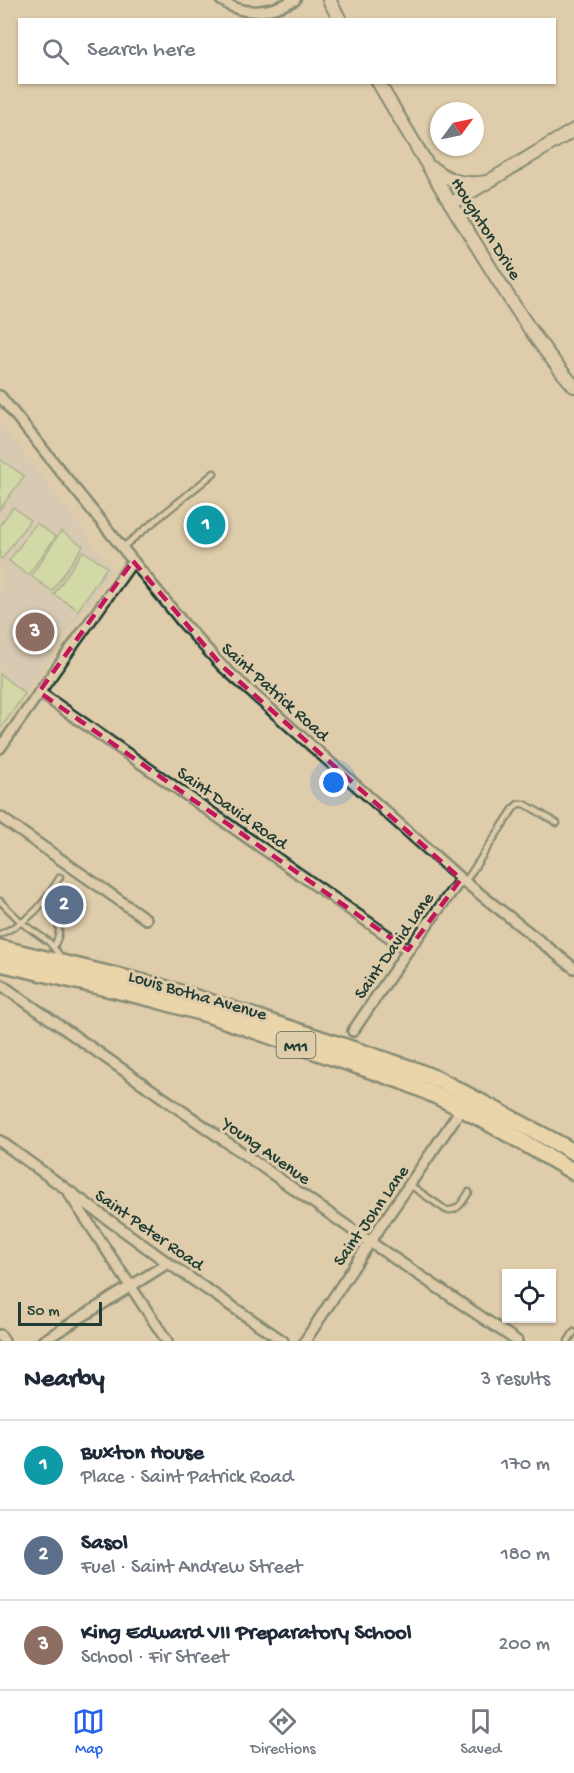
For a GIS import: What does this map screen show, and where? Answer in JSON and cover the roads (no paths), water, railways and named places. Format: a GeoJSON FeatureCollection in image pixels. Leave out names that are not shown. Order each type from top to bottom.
{"type":"FeatureCollection","features":[{"type":"Feature","properties":{"kind":"main road","name":"Louis Botha Avenue"},"geometry":{"type":"LineString","coordinates":[[0,948],[157,986],[412,1069],[439,1080],[574,1152]]}},
{"type":"Feature","properties":{"kind":"main road","name":"Louis Botha Avenue"},"geometry":{"type":"LineString","coordinates":[[0,963],[153,999],[210,1015],[405,1082],[462,1108],[574,1172]]}},
{"type":"Feature","properties":{"kind":"street"},"geometry":{"type":"LineString","coordinates":[[221,0],[231,7],[247,11],[268,10],[295,0]]}},
{"type":"Feature","properties":{"kind":"street"},"geometry":{"type":"LineString","coordinates":[[328,0],[339,18]]}},
{"type":"Feature","properties":{"kind":"street","name":"Houghton Drive"},"geometry":{"type":"LineString","coordinates":[[379,84],[533,335],[574,386]]}},
{"type":"Feature","properties":{"kind":"street"},"geometry":{"type":"LineString","coordinates":[[451,204],[574,130]]}},
{"type":"Feature","properties":{"kind":"street"},"geometry":{"type":"LineString","coordinates":[[428,166],[446,178],[460,183],[474,184],[493,180]]}},
{"type":"Feature","properties":{"kind":"street","name":"Saint Patrick Road"},"geometry":{"type":"LineString","coordinates":[[0,396],[183,623],[222,666],[462,881],[574,968]]}},
{"type":"Feature","properties":{"kind":"street"},"geometry":{"type":"LineString","coordinates":[[0,748],[133,561]]}},
{"type":"Feature","properties":{"kind":"street","name":"Saint David Road"},"geometry":{"type":"LineString","coordinates":[[39,692],[408,950]]}},
{"type":"Feature","properties":{"kind":"street"},"geometry":{"type":"LineString","coordinates":[[0,817],[146,920]]}},
{"type":"Feature","properties":{"kind":"street","name":"Saint David Lane"},"geometry":{"type":"LineString","coordinates":[[353,1031],[408,950],[462,881]]}},
{"type":"Feature","properties":{"kind":"street","name":"Young Avenue"},"geometry":{"type":"LineString","coordinates":[[0,984],[370,1242],[517,1341]]}},
{"type":"Feature","properties":{"kind":"street","name":"Saint John Lane"},"geometry":{"type":"LineString","coordinates":[[305,1341],[462,1108]]}},
{"type":"Feature","properties":{"kind":"street","name":"Saint Peter Road"},"geometry":{"type":"LineString","coordinates":[[0,1141],[168,1263],[283,1341]]}},
{"type":"Feature","properties":{"kind":"street"},"geometry":{"type":"LineString","coordinates":[[65,1188],[167,1341]]}},
{"type":"Feature","properties":{"kind":"street"},"geometry":{"type":"LineString","coordinates":[[43,1341],[168,1263]]}},
{"type":"Feature","properties":{"kind":"street"},"geometry":{"type":"LineString","coordinates":[[0,1335],[4,1341]]}},
{"type":"Feature","properties":{"kind":"lane"},"geometry":{"type":"LineString","coordinates":[[122,548],[214,473]]}},
{"type":"Feature","properties":{"kind":"lane"},"geometry":{"type":"LineString","coordinates":[[462,881],[518,804],[525,804],[557,823]]}},
{"type":"Feature","properties":{"kind":"lane"},"geometry":{"type":"LineString","coordinates":[[0,934],[40,911],[60,877]]}},
{"type":"Feature","properties":{"kind":"lane"},"geometry":{"type":"LineString","coordinates":[[0,901],[22,923],[44,937],[66,964]]}},
{"type":"Feature","properties":{"kind":"lane"},"geometry":{"type":"LineString","coordinates":[[54,947],[60,930],[58,925]]}},
{"type":"Feature","properties":{"kind":"lane"},"geometry":{"type":"LineString","coordinates":[[410,1185],[450,1211],[457,1209],[469,1192]]}},
{"type":"Feature","properties":{"kind":"lane"},"geometry":{"type":"LineString","coordinates":[[568,1341],[574,1332]]}},
{"type":"Feature","properties":{"kind":"place","name":"Buxton House"},"geometry":{"type":"Point","coordinates":[206,525]}},
{"type":"Feature","properties":{"kind":"place","name":"King Edward VII Preparatory School"},"geometry":{"type":"Point","coordinates":[35,632]}},
{"type":"Feature","properties":{"kind":"place","name":"Sasol"},"geometry":{"type":"Point","coordinates":[64,905]}}]}
